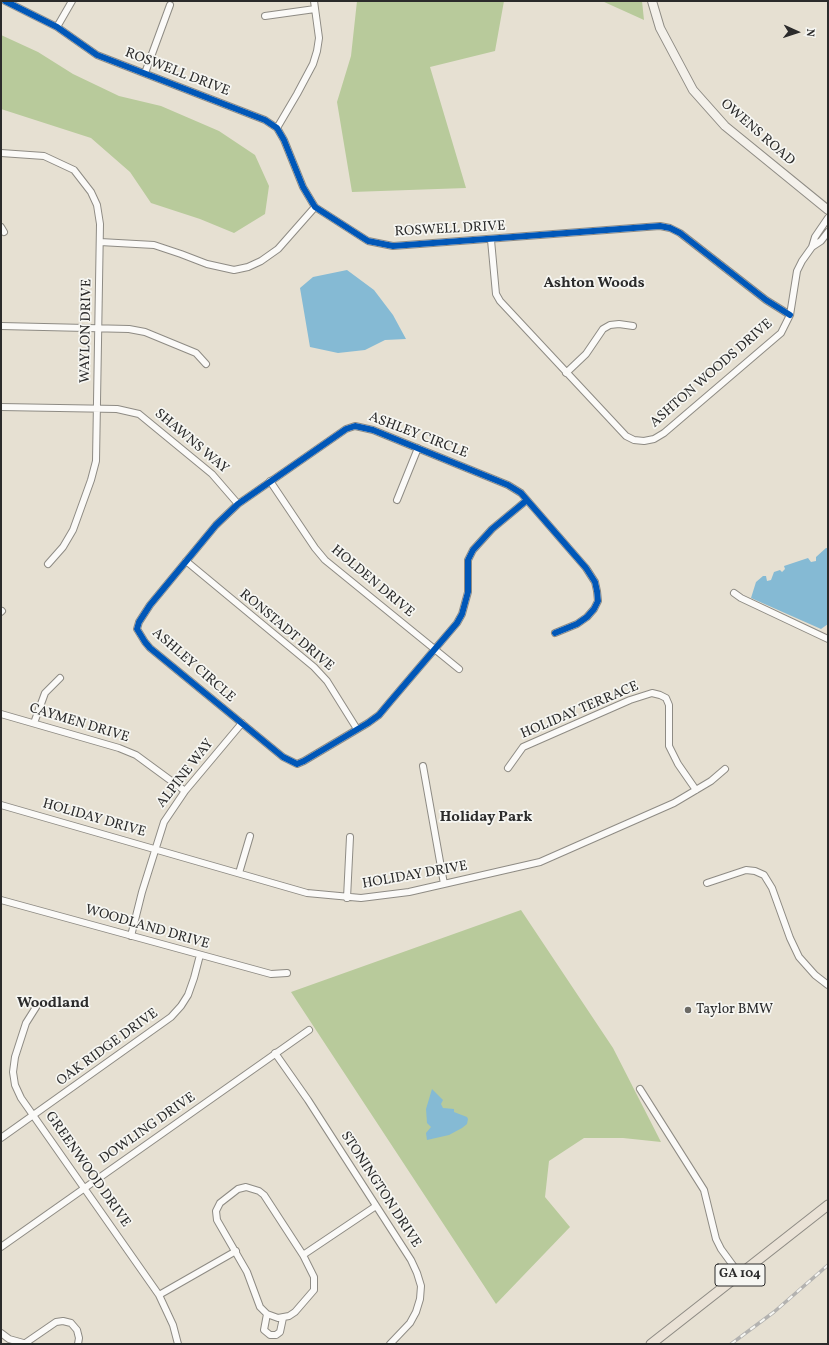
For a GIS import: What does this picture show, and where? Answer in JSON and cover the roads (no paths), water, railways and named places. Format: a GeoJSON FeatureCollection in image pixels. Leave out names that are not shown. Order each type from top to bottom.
{"type":"FeatureCollection","features":[{"type":"Feature","properties":{"kind":"main road","name":"GA 104"},"geometry":{"type":"LineString","coordinates":[[651,1344],[828,1204]]}},
{"type":"Feature","properties":{"kind":"street","name":"ROSWELL DRIVE"},"geometry":{"type":"LineString","coordinates":[[5,1],[57,27],[97,55],[249,113],[277,128],[289,150],[303,187],[315,207],[368,241],[381,245],[393,246],[491,240],[646,226],[670,228],[766,300],[790,315]]}},
{"type":"Feature","properties":{"kind":"street"},"geometry":{"type":"LineString","coordinates":[[57,27],[72,1]]}},
{"type":"Feature","properties":{"kind":"street"},"geometry":{"type":"LineString","coordinates":[[277,128],[313,64],[319,38],[314,1]]}},
{"type":"Feature","properties":{"kind":"street","name":"OWENS ROAD"},"geometry":{"type":"LineString","coordinates":[[652,1],[660,28],[693,90],[725,126],[828,210]]}},
{"type":"Feature","properties":{"kind":"street"},"geometry":{"type":"LineString","coordinates":[[145,73],[170,5]]}},
{"type":"Feature","properties":{"kind":"street"},"geometry":{"type":"LineString","coordinates":[[265,16],[315,9]]}},
{"type":"Feature","properties":{"kind":"street","name":"WAYLON DRIVE"},"geometry":{"type":"LineString","coordinates":[[1,153],[44,156],[74,170],[91,192],[97,205],[100,224],[96,461],[91,480],[73,530],[63,547],[48,564]]}},
{"type":"Feature","properties":{"kind":"street"},"geometry":{"type":"LineString","coordinates":[[100,242],[154,246],[214,266],[234,270],[248,267],[262,261],[278,249],[315,207]]}},
{"type":"Feature","properties":{"kind":"street","name":"ASHTON WOODS DRIVE"},"geometry":{"type":"LineString","coordinates":[[491,240],[496,294],[500,301],[626,436],[634,440],[644,441],[654,439],[781,333],[790,315],[797,271],[812,247],[815,237],[828,218]]}},
{"type":"Feature","properties":{"kind":"street","name":"ASHTON WOODS DRIVE"},"geometry":{"type":"LineString","coordinates":[[812,247],[821,241],[828,232]]}},
{"type":"Feature","properties":{"kind":"street"},"geometry":{"type":"LineString","coordinates":[[566,373],[586,354],[603,329],[610,325],[619,324],[633,326]]}},
{"type":"Feature","properties":{"kind":"street"},"geometry":{"type":"LineString","coordinates":[[1,326],[129,329],[145,332],[196,353],[206,364]]}},
{"type":"Feature","properties":{"kind":"street","name":"SHAWNS WAY"},"geometry":{"type":"LineString","coordinates":[[1,406],[98,408],[129,411],[145,418],[212,474],[238,504]]}},
{"type":"Feature","properties":{"kind":"street","name":"ASHLEY CIRCLE"},"geometry":{"type":"LineString","coordinates":[[527,500],[492,529],[473,550],[468,560],[466,603],[456,623],[379,714],[312,758],[297,764],[282,757],[150,648],[137,629],[143,615],[186,561],[216,525],[238,504],[346,429],[355,426],[373,430],[418,448],[508,485],[521,493],[586,568],[595,582],[598,601],[594,609],[587,617],[577,624],[555,633]]}},
{"type":"Feature","properties":{"kind":"street"},"geometry":{"type":"LineString","coordinates":[[397,500],[418,448]]}},
{"type":"Feature","properties":{"kind":"street","name":"HOLDEN DRIVE"},"geometry":{"type":"LineString","coordinates":[[270,481],[315,548],[325,560],[459,669]]}},
{"type":"Feature","properties":{"kind":"street","name":"RONSTADT DRIVE"},"geometry":{"type":"LineString","coordinates":[[186,561],[314,667],[327,681],[357,729]]}},
{"type":"Feature","properties":{"kind":"street"},"geometry":{"type":"LineString","coordinates":[[734,592],[741,598],[828,639]]}},
{"type":"Feature","properties":{"kind":"street"},"geometry":{"type":"LineString","coordinates":[[34,723],[45,693],[60,678]]}},
{"type":"Feature","properties":{"kind":"street","name":"HOLIDAY TERRACE"},"geometry":{"type":"LineString","coordinates":[[508,768],[523,747],[630,700],[652,694],[660,695],[666,698],[669,705],[668,746],[678,764],[696,790]]}},
{"type":"Feature","properties":{"kind":"street","name":"CAYMEN DRIVE"},"geometry":{"type":"LineString","coordinates":[[1,714],[119,748],[136,755],[185,791]]}},
{"type":"Feature","properties":{"kind":"street","name":"ALPINE WAY"},"geometry":{"type":"LineString","coordinates":[[131,936],[164,822],[185,791],[242,723]]}},
{"type":"Feature","properties":{"kind":"street"},"geometry":{"type":"LineString","coordinates":[[423,766],[444,884]]}},
{"type":"Feature","properties":{"kind":"street","name":"HOLIDAY DRIVE"},"geometry":{"type":"LineString","coordinates":[[1,805],[307,893],[347,898],[385,896],[540,862],[674,803],[726,769]]}},
{"type":"Feature","properties":{"kind":"street"},"geometry":{"type":"LineString","coordinates":[[239,873],[250,836]]}},
{"type":"Feature","properties":{"kind":"street"},"geometry":{"type":"LineString","coordinates":[[347,898],[350,837]]}},
{"type":"Feature","properties":{"kind":"street"},"geometry":{"type":"LineString","coordinates":[[707,883],[746,870],[755,871],[764,875],[772,888],[790,938],[799,957],[814,975],[828,985]]}},
{"type":"Feature","properties":{"kind":"street","name":"WOODLAND DRIVE"},"geometry":{"type":"LineString","coordinates":[[1,900],[271,974],[287,973]]}},
{"type":"Feature","properties":{"kind":"street","name":"OAK RIDGE DRIVE"},"geometry":{"type":"LineString","coordinates":[[1,1138],[171,1017],[188,995],[200,955]]}},
{"type":"Feature","properties":{"kind":"street","name":"GREENWOOD DRIVE"},"geometry":{"type":"LineString","coordinates":[[38,1004],[26,1022],[15,1056],[13,1072],[15,1085],[21,1098],[159,1295],[173,1325],[178,1344]]}},
{"type":"Feature","properties":{"kind":"street","name":"DOWLING DRIVE"},"geometry":{"type":"LineString","coordinates":[[1,1247],[309,1030]]}},
{"type":"Feature","properties":{"kind":"street","name":"STONINGTON DRIVE"},"geometry":{"type":"LineString","coordinates":[[275,1053],[308,1100],[411,1260],[421,1286],[420,1299],[410,1323],[390,1344]]}},
{"type":"Feature","properties":{"kind":"street"},"geometry":{"type":"LineString","coordinates":[[640,1089],[704,1190],[716,1238],[721,1250],[740,1275]]}},
{"type":"Feature","properties":{"kind":"street"},"geometry":{"type":"LineString","coordinates":[[246,1187],[259,1191],[264,1195],[303,1255],[314,1277],[314,1290],[295,1312],[283,1318],[267,1314],[260,1307],[247,1272],[236,1251],[217,1220],[216,1211],[226,1197],[238,1189],[246,1187]]}},
{"type":"Feature","properties":{"kind":"street"},"geometry":{"type":"LineString","coordinates":[[303,1255],[376,1206]]}},
{"type":"Feature","properties":{"kind":"street"},"geometry":{"type":"LineString","coordinates":[[159,1295],[236,1251]]}},
{"type":"Feature","properties":{"kind":"street"},"geometry":{"type":"LineString","coordinates":[[267,1314],[264,1330],[270,1335],[276,1335],[280,1332],[283,1318]]}},
{"type":"Feature","properties":{"kind":"street"},"geometry":{"type":"LineString","coordinates":[[1,1333],[9,1339],[26,1344],[56,1322],[63,1321],[71,1323],[77,1330],[79,1338],[78,1344]]}},
{"type":"Feature","properties":{"kind":"water"},"geometry":{"type":"Polygon","coordinates":[[[347,270],[374,290],[393,315],[406,339],[385,340],[365,350],[338,353],[310,347],[300,288],[313,277],[347,270]]]}},
{"type":"Feature","properties":{"kind":"water"},"geometry":{"type":"Polygon","coordinates":[[[828,548],[828,624],[821,629],[751,598],[756,582],[763,576],[766,576],[767,581],[771,580],[774,572],[780,570],[782,572],[785,569],[784,566],[808,558],[811,562],[816,561],[816,557],[828,548]]]}},
{"type":"Feature","properties":{"kind":"water"},"geometry":{"type":"Polygon","coordinates":[[[432,1089],[443,1100],[441,1104],[443,1108],[454,1109],[454,1112],[467,1117],[468,1119],[467,1124],[449,1135],[427,1140],[426,1133],[431,1127],[427,1123],[426,1109],[432,1089]]]}},
{"type":"Feature","properties":{"kind":"railway"},"geometry":{"type":"LineString","coordinates":[[731,1344],[774,1312],[828,1265]]}},
{"type":"Feature","properties":{"kind":"place","name":"Taylor BMW"},"geometry":{"type":"Point","coordinates":[688,1010]}},
{"type":"Feature","properties":{"kind":"district","name":"Ashton Woods"},"geometry":{"type":"Point","coordinates":[594,284]}},
{"type":"Feature","properties":{"kind":"district","name":"Holiday Park"},"geometry":{"type":"Point","coordinates":[486,818]}},
{"type":"Feature","properties":{"kind":"district","name":"Woodland"},"geometry":{"type":"Point","coordinates":[53,1004]}}]}
